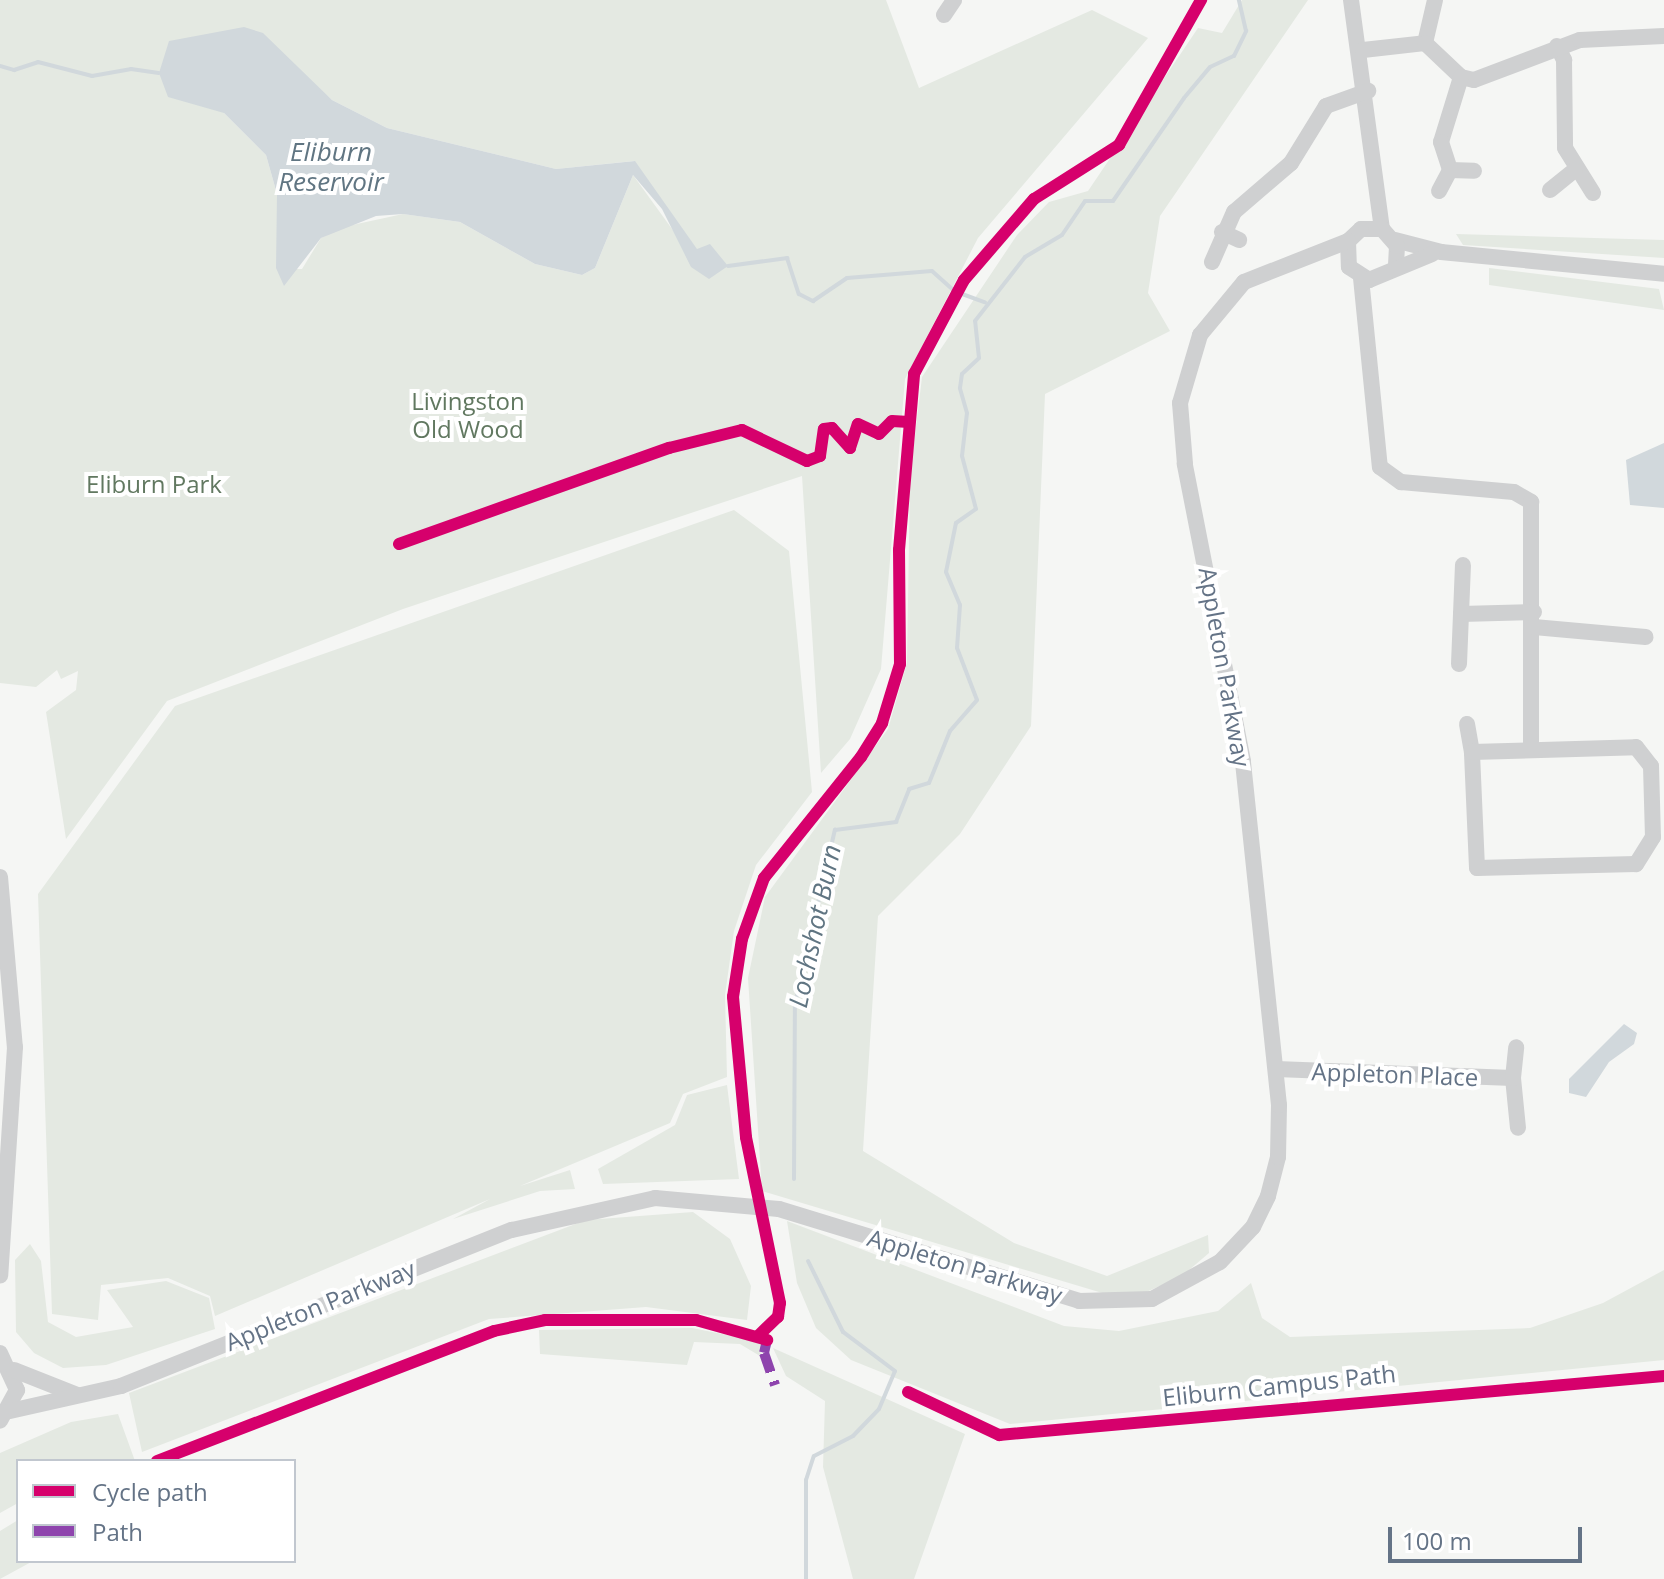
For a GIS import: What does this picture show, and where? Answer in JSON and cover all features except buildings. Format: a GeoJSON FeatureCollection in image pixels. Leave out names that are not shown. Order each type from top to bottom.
{"type":"FeatureCollection","features":[{"type":"Feature","properties":{"kind":"street"},"geometry":{"type":"LineString","coordinates":[[944,15],[954,0]]}},
{"type":"Feature","properties":{"kind":"street"},"geometry":{"type":"LineString","coordinates":[[1351,0],[1363,50],[1368,91],[1373,190],[1388,235],[1390,271],[1371,331]]}},
{"type":"Feature","properties":{"kind":"street"},"geometry":{"type":"LineString","coordinates":[[1425,43],[1435,0]]}},
{"type":"Feature","properties":{"kind":"street"},"geometry":{"type":"LineString","coordinates":[[1363,50],[1425,43],[1461,77],[1495,76],[1557,46],[1664,36]]}},
{"type":"Feature","properties":{"kind":"street"},"geometry":{"type":"LineString","coordinates":[[1557,46],[1564,60],[1565,148],[1575,170],[1593,193]]}},
{"type":"Feature","properties":{"kind":"street"},"geometry":{"type":"LineString","coordinates":[[1439,191],[1450,170],[1441,142],[1461,77]]}},
{"type":"Feature","properties":{"kind":"street"},"geometry":{"type":"LineString","coordinates":[[1212,262],[1222,232],[1251,194],[1291,163],[1334,98],[1368,91]]}},
{"type":"Feature","properties":{"kind":"street"},"geometry":{"type":"LineString","coordinates":[[1450,170],[1474,171]]}},
{"type":"Feature","properties":{"kind":"street"},"geometry":{"type":"LineString","coordinates":[[1550,190],[1575,170]]}},
{"type":"Feature","properties":{"kind":"street"},"geometry":{"type":"LineString","coordinates":[[1373,190],[1361,229],[1441,252],[1664,274]]}},
{"type":"Feature","properties":{"kind":"street","name":"Appleton Parkway"},"geometry":{"type":"LineString","coordinates":[[5,1416],[121,1386],[445,1255],[574,1211],[655,1198],[779,1209],[1045,1295],[1114,1304],[1152,1299],[1220,1262],[1253,1227],[1278,1157],[1276,1069],[1243,761],[1185,464],[1180,403],[1197,343],[1224,303],[1259,272],[1348,241],[1361,229]]}},
{"type":"Feature","properties":{"kind":"street"},"geometry":{"type":"LineString","coordinates":[[1222,232],[1239,240]]}},
{"type":"Feature","properties":{"kind":"street"},"geometry":{"type":"LineString","coordinates":[[1348,241],[1371,331],[1380,467],[1401,482],[1514,492],[1531,502],[1534,619],[1531,750]]}},
{"type":"Feature","properties":{"kind":"street"},"geometry":{"type":"LineString","coordinates":[[1305,256],[1355,272],[1390,271],[1441,252]]}},
{"type":"Feature","properties":{"kind":"street"},"geometry":{"type":"LineString","coordinates":[[1459,664],[1463,565]]}},
{"type":"Feature","properties":{"kind":"street"},"geometry":{"type":"LineString","coordinates":[[1461,614],[1534,619],[1646,637]]}},
{"type":"Feature","properties":{"kind":"street"},"geometry":{"type":"LineString","coordinates":[[1467,724],[1472,752],[1477,868],[1636,864],[1648,855],[1647,753],[1636,747],[1472,752]]}},
{"type":"Feature","properties":{"kind":"street"},"geometry":{"type":"LineString","coordinates":[[0,877],[15,1047],[0,1276]]}},
{"type":"Feature","properties":{"kind":"street","name":"Appleton Place"},"geometry":{"type":"LineString","coordinates":[[1516,1047],[1513,1078],[1518,1128]]}},
{"type":"Feature","properties":{"kind":"street","name":"Appleton Place"},"geometry":{"type":"LineString","coordinates":[[1276,1069],[1513,1078]]}},
{"type":"Feature","properties":{"kind":"street"},"geometry":{"type":"LineString","coordinates":[[0,1336],[1,1353],[14,1370],[78,1395]]}},
{"type":"Feature","properties":{"kind":"street"},"geometry":{"type":"LineString","coordinates":[[5,1416],[14,1370]]}},
{"type":"Feature","properties":{"kind":"green space"},"geometry":{"type":"Polygon","coordinates":[[[0,0],[886,0],[919,88],[1092,10],[1148,38],[978,238],[905,379],[881,669],[850,739],[821,773],[802,476],[403,609],[167,701],[66,839],[46,712],[76,690],[78,671],[61,679],[57,670],[36,687],[0,683],[0,0]],[[300,71],[224,113],[266,155],[277,194],[277,269],[302,269],[321,238],[343,227],[403,214],[460,222],[535,264],[582,275],[595,268],[633,175],[693,258],[697,250],[634,161],[556,169],[387,128],[332,100],[300,71]]]}},
{"type":"Feature","properties":{"kind":"green space"},"geometry":{"type":"Polygon","coordinates":[[[1242,0],[1308,0],[1160,216],[1148,293],[1170,331],[1045,394],[1031,726],[960,834],[878,916],[863,1151],[1014,1243],[1107,1276],[1208,1235],[1209,1253],[1182,1276],[1144,1293],[1109,1295],[762,1191],[748,978],[765,897],[888,729],[907,663],[910,477],[922,377],[1017,235],[1049,202],[1088,191],[1198,28],[1222,33],[1242,0]]]}},
{"type":"Feature","properties":{"kind":"green space"},"geometry":{"type":"Polygon","coordinates":[[[1456,234],[1664,240],[1664,258],[1463,245],[1456,234]]]}},
{"type":"Feature","properties":{"kind":"green space"},"geometry":{"type":"Polygon","coordinates":[[[1489,268],[1659,289],[1664,310],[1489,285],[1489,268]]]}},
{"type":"Feature","properties":{"kind":"green space"},"geometry":{"type":"Polygon","coordinates":[[[734,510],[789,551],[812,792],[756,865],[734,931],[725,995],[727,1077],[683,1094],[670,1123],[520,1186],[570,1170],[575,1189],[540,1191],[453,1219],[490,1199],[215,1316],[210,1296],[168,1278],[101,1285],[98,1320],[52,1314],[38,894],[175,706],[734,510]]]}},
{"type":"Feature","properties":{"kind":"green space"},"geometry":{"type":"Polygon","coordinates":[[[727,1085],[739,1179],[603,1184],[598,1169],[675,1125],[687,1095],[727,1085]]]}},
{"type":"Feature","properties":{"kind":"green space"},"geometry":{"type":"Polygon","coordinates":[[[693,1212],[730,1239],[751,1286],[747,1320],[646,1307],[489,1319],[142,1452],[129,1393],[586,1220],[693,1212]]]}},
{"type":"Feature","properties":{"kind":"green space"},"geometry":{"type":"Polygon","coordinates":[[[787,1221],[1064,1326],[1119,1331],[1218,1311],[1251,1283],[1262,1318],[1290,1337],[1530,1328],[1603,1303],[1664,1270],[1664,1360],[1010,1424],[851,1360],[816,1328],[797,1283],[787,1221]]]}},
{"type":"Feature","properties":{"kind":"green space"},"geometry":{"type":"Polygon","coordinates":[[[30,1244],[41,1261],[48,1322],[76,1337],[133,1327],[107,1290],[166,1281],[209,1298],[215,1329],[106,1365],[63,1368],[34,1353],[16,1332],[15,1260],[30,1244]]]}},
{"type":"Feature","properties":{"kind":"green space"},"geometry":{"type":"Polygon","coordinates":[[[692,1328],[762,1342],[760,1356],[740,1344],[694,1342],[687,1365],[540,1354],[539,1330],[692,1328]]]}},
{"type":"Feature","properties":{"kind":"green space"},"geometry":{"type":"Polygon","coordinates":[[[773,1348],[965,1434],[914,1579],[853,1579],[823,1467],[825,1401],[786,1376],[773,1348]]]}},
{"type":"Feature","properties":{"kind":"green space"},"geometry":{"type":"Polygon","coordinates":[[[118,1414],[134,1459],[16,1459],[16,1504],[0,1513],[0,1453],[71,1422],[118,1414]]]}},
{"type":"Feature","properties":{"kind":"green space"},"geometry":{"type":"Polygon","coordinates":[[[16,1521],[16,1563],[29,1563],[0,1579],[0,1531],[16,1521]]]}},
{"type":"Feature","properties":{"kind":"water","name":"Eliburn Reservoir"},"geometry":{"type":"Polygon","coordinates":[[[244,27],[263,33],[332,100],[387,128],[556,169],[635,161],[697,249],[710,244],[728,266],[709,279],[691,267],[662,209],[633,175],[595,268],[582,275],[535,264],[460,222],[403,214],[376,216],[321,238],[284,286],[276,268],[277,194],[266,155],[224,113],[168,97],[159,73],[169,41],[244,27]]]}},
{"type":"Feature","properties":{"kind":"water"},"geometry":{"type":"Polygon","coordinates":[[[1664,443],[1664,508],[1630,505],[1626,460],[1664,443]]]}},
{"type":"Feature","properties":{"kind":"water"},"geometry":{"type":"Polygon","coordinates":[[[1624,1024],[1637,1033],[1634,1044],[1609,1062],[1586,1097],[1569,1093],[1569,1079],[1624,1024]]]}},
{"type":"Feature","properties":{"kind":"waterway","name":"Lochshot Burn"},"geometry":{"type":"LineString","coordinates":[[794,1179],[795,1004],[835,830],[896,822],[909,789],[929,783],[950,731],[977,700],[957,648],[960,605],[946,572],[956,523],[976,509],[962,456],[967,413],[960,388],[962,374],[979,358],[975,321],[1025,257],[1062,235],[1085,201],[1113,201],[1184,98],[1210,67],[1234,56],[1246,31],[1239,0]]}},
{"type":"Feature","properties":{"kind":"waterway"},"geometry":{"type":"LineString","coordinates":[[0,66],[14,70],[38,62],[92,76],[131,69],[159,73]]}},
{"type":"Feature","properties":{"kind":"waterway"},"geometry":{"type":"LineString","coordinates":[[728,266],[787,258],[799,294],[813,301],[847,278],[932,271],[954,291],[985,302]]}},
{"type":"Feature","properties":{"kind":"waterway","name":"Lochshot Burn"},"geometry":{"type":"LineString","coordinates":[[806,1579],[806,1480],[814,1456],[853,1436],[879,1409],[895,1371],[843,1332],[808,1261]]}},
{"type":"Feature","properties":{"kind":"marked path"},"geometry":{"type":"LineString","coordinates":[[767,1340],[764,1353],[775,1385]]}},
{"type":"Feature","properties":{"kind":"cycle path"},"geometry":{"type":"LineString","coordinates":[[758,1336],[778,1317],[780,1303],[746,1137],[733,997],[742,939],[764,878],[861,757],[882,723],[900,664],[899,550],[914,374],[964,280],[1034,199],[1119,145],[1201,0]]}},
{"type":"Feature","properties":{"kind":"cycle path"},"geometry":{"type":"LineString","coordinates":[[399,544],[669,448],[742,430],[807,461],[820,456],[824,429],[832,428],[850,448],[858,424],[879,434],[892,421],[909,422]]}},
{"type":"Feature","properties":{"kind":"cycle path"},"geometry":{"type":"LineString","coordinates":[[162,1459],[494,1331],[545,1320],[696,1320],[767,1340]]}},
{"type":"Feature","properties":{"kind":"cycle path","name":"Eliburn Campus Path"},"geometry":{"type":"LineString","coordinates":[[908,1392],[999,1435],[1664,1376]]}},
{"type":"Feature","properties":{"kind":"park label","name":"Livingston Old Wood"},"geometry":{"type":"Point","coordinates":[468,415]}},
{"type":"Feature","properties":{"kind":"park label","name":"Eliburn Park"},"geometry":{"type":"Point","coordinates":[154,484]}}]}
